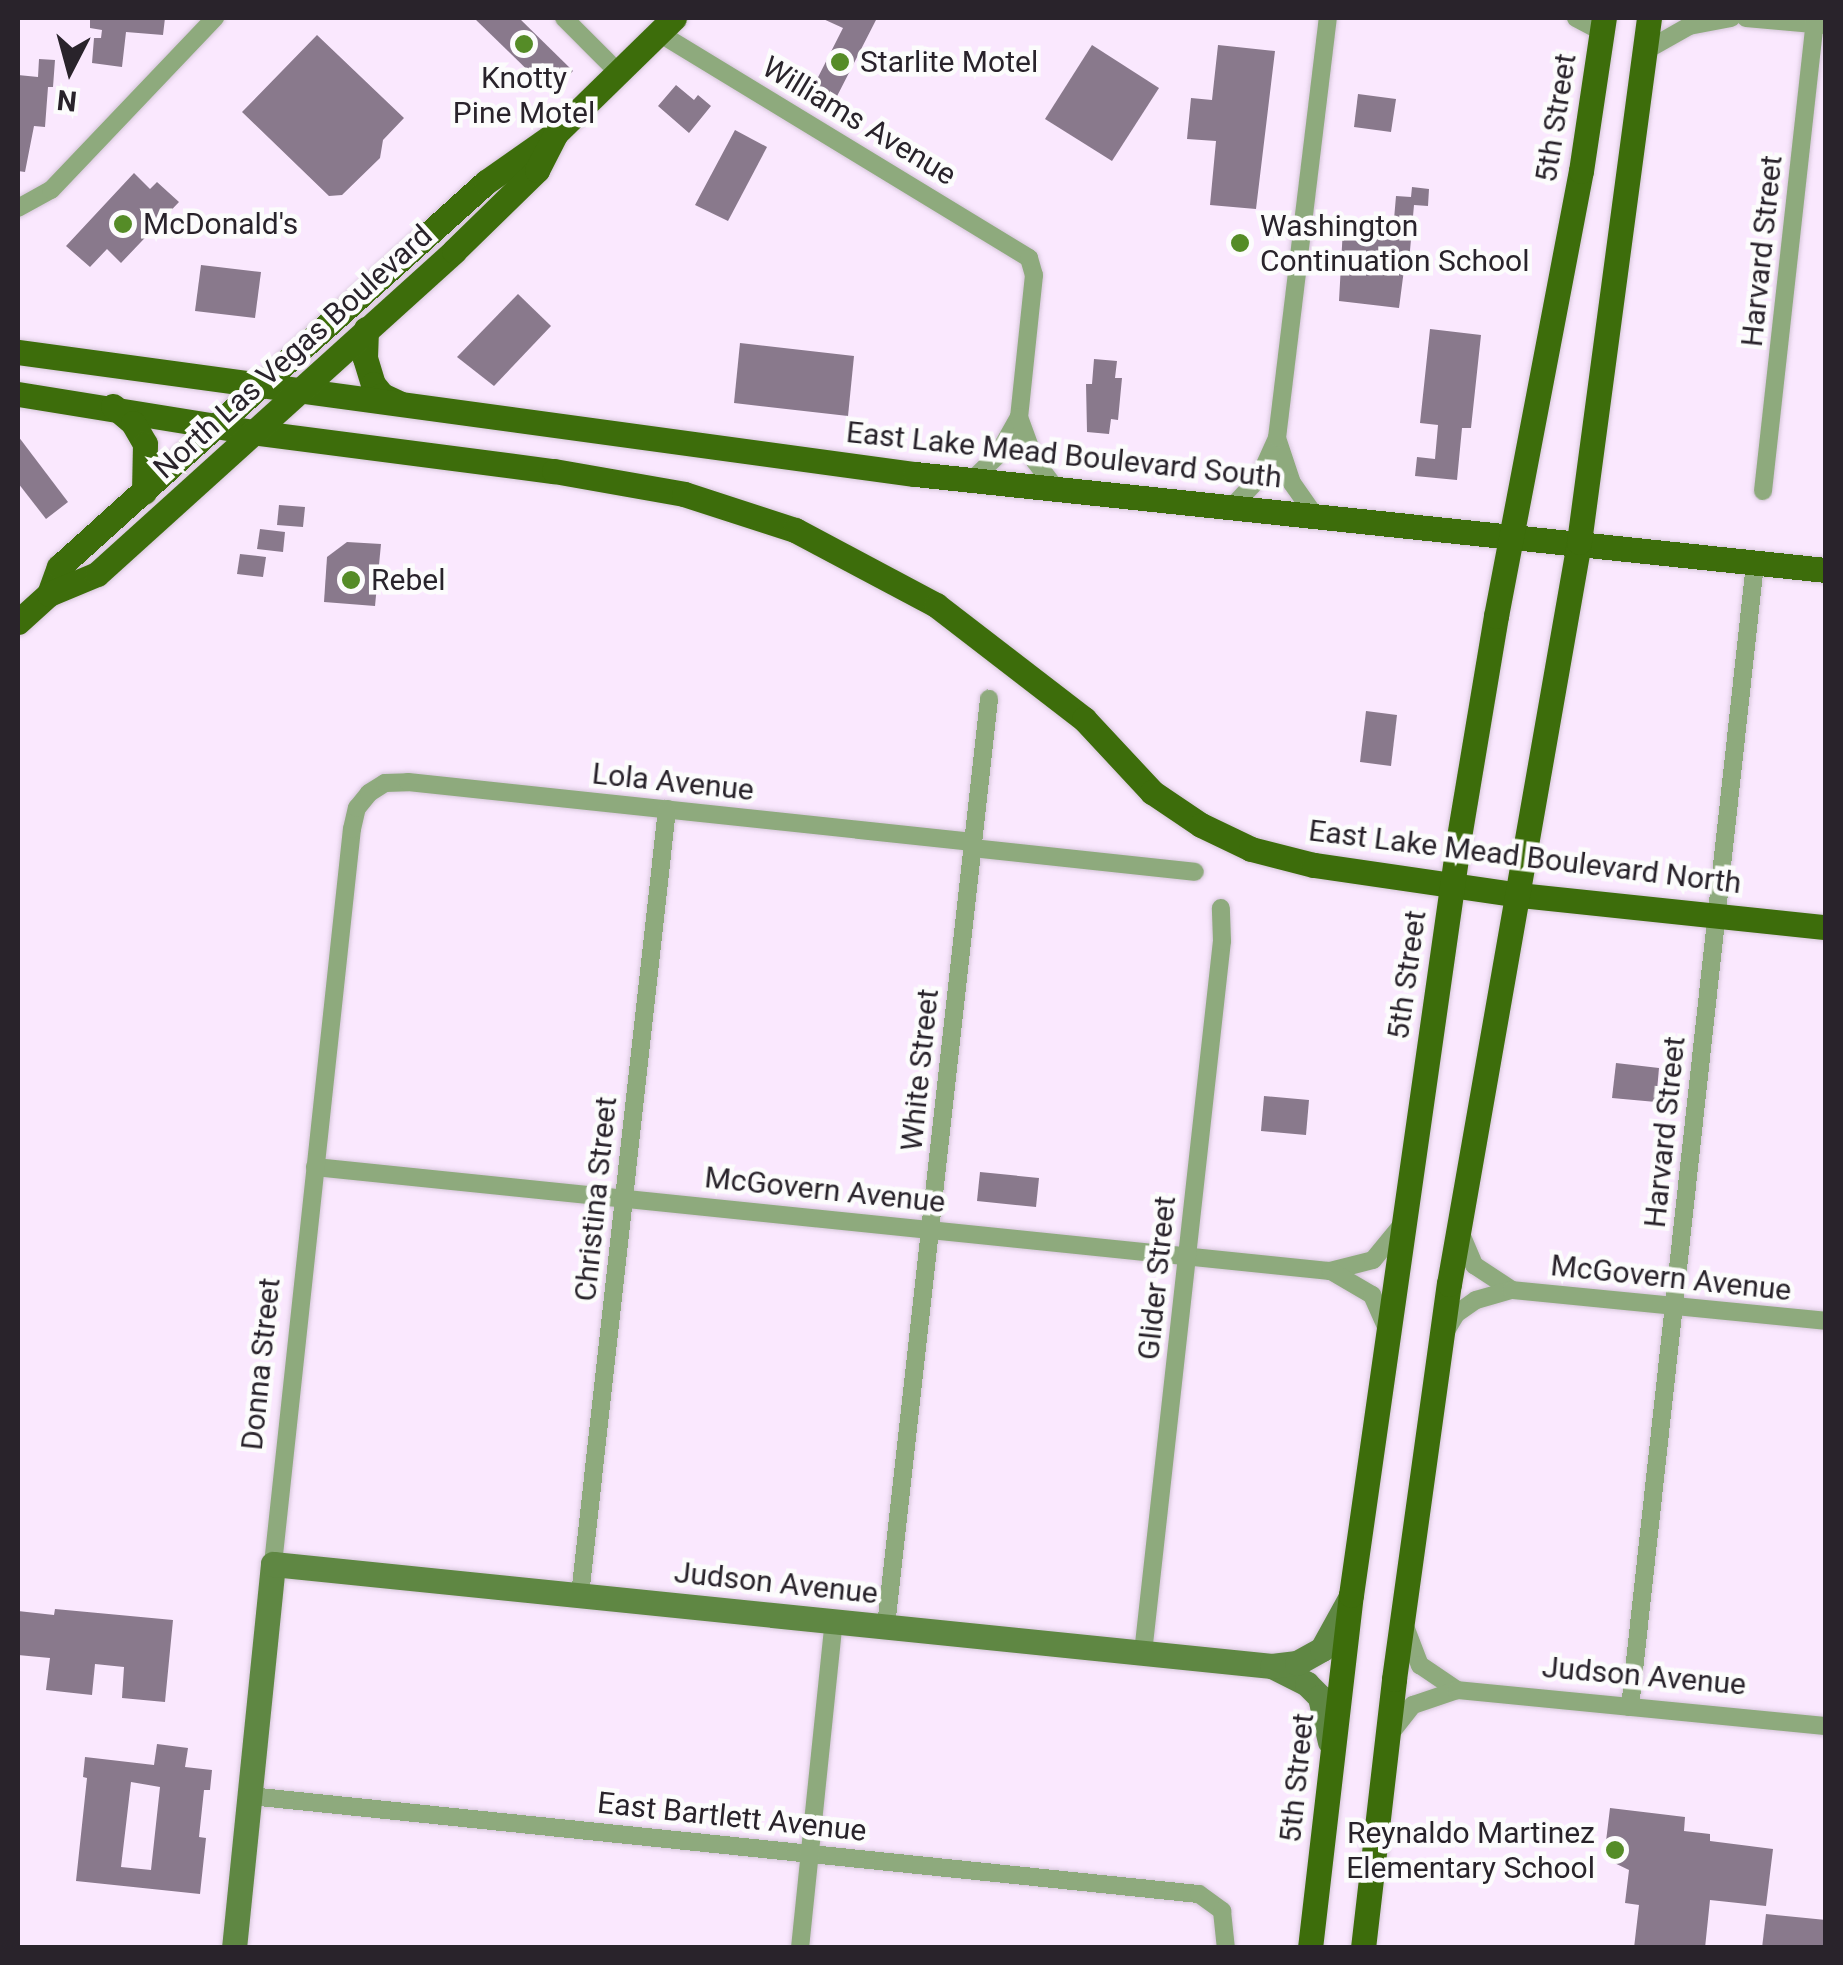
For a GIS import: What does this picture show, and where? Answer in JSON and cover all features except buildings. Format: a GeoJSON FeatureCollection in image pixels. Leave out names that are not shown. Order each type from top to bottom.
{"type":"FeatureCollection","features":[{"type":"Feature","properties":{"kind":"main road"},"geometry":{"type":"LineString","coordinates":[[1363,1948],[1441,1338],[1579,542],[1649,18]]}},
{"type":"Feature","properties":{"kind":"main road","name":"North Las Vegas Boulevard"},"geometry":{"type":"LineString","coordinates":[[49,594],[59,567],[486,182],[556,133],[667,25]]}},
{"type":"Feature","properties":{"kind":"main road","name":"5th Street"},"geometry":{"type":"LineString","coordinates":[[1310,1948],[1351,1595],[1452,884],[1511,533],[1581,171],[1603,25]]}},
{"type":"Feature","properties":{"kind":"main road","name":"North Las Vegas Boulevard"},"geometry":{"type":"LineString","coordinates":[[18,622],[49,594],[97,574],[366,330],[537,170],[556,133]]}},
{"type":"Feature","properties":{"kind":"main road"},"geometry":{"type":"LineString","coordinates":[[366,330],[365,358],[373,384],[382,395],[404,406]]}},
{"type":"Feature","properties":{"kind":"main road","name":"East Lake Mead Boulevard South"},"geometry":{"type":"LineString","coordinates":[[18,352],[972,480],[1511,533],[1826,570]]}},
{"type":"Feature","properties":{"kind":"main road","name":"East Lake Mead Boulevard North"},"geometry":{"type":"LineString","coordinates":[[18,394],[684,494],[795,530],[936,605],[1055,694],[1152,792],[1202,825],[1252,849],[1314,865],[1519,895],[1826,928]]}},
{"type":"Feature","properties":{"kind":"main road"},"geometry":{"type":"LineString","coordinates":[[113,406],[133,423],[146,444],[144,492]]}},
{"type":"Feature","properties":{"kind":"street"},"geometry":{"type":"LineString","coordinates":[[18,208],[51,190],[215,18]]}},
{"type":"Feature","properties":{"kind":"street"},"geometry":{"type":"LineString","coordinates":[[564,18],[620,73]]}},
{"type":"Feature","properties":{"kind":"street"},"geometry":{"type":"LineString","coordinates":[[1232,507],[1259,478],[1277,438],[1328,18]]}},
{"type":"Feature","properties":{"kind":"street"},"geometry":{"type":"LineString","coordinates":[[1576,18],[1603,25]]}},
{"type":"Feature","properties":{"kind":"street"},"geometry":{"type":"LineString","coordinates":[[1645,51],[1689,26],[1731,18]]}},
{"type":"Feature","properties":{"kind":"street"},"geometry":{"type":"LineString","coordinates":[[1746,18],[1818,22]]}},
{"type":"Feature","properties":{"kind":"street","name":"Harvard Street"},"geometry":{"type":"LineString","coordinates":[[1763,491],[1818,22]]}},
{"type":"Feature","properties":{"kind":"street","name":"Williams Avenue"},"geometry":{"type":"LineString","coordinates":[[667,25],[1029,258],[1034,274],[1019,418]]}},
{"type":"Feature","properties":{"kind":"street"},"geometry":{"type":"LineString","coordinates":[[972,480],[996,456],[1019,418]]}},
{"type":"Feature","properties":{"kind":"street"},"geometry":{"type":"LineString","coordinates":[[1019,418],[1035,461],[1055,488]]}},
{"type":"Feature","properties":{"kind":"street"},"geometry":{"type":"LineString","coordinates":[[1277,438],[1292,483],[1314,515]]}},
{"type":"Feature","properties":{"kind":"street","name":"Harvard Street"},"geometry":{"type":"LineString","coordinates":[[1630,1707],[1755,563]]}},
{"type":"Feature","properties":{"kind":"street","name":"White Street"},"geometry":{"type":"LineString","coordinates":[[886,1626],[989,699]]}},
{"type":"Feature","properties":{"kind":"street","name":"Lola Avenue"},"geometry":{"type":"LineString","coordinates":[[369,793],[385,783],[408,782],[667,808],[1195,872]]}},
{"type":"Feature","properties":{"kind":"street","name":"Donna Street"},"geometry":{"type":"LineString","coordinates":[[234,1948],[352,828],[357,808],[369,793]]}},
{"type":"Feature","properties":{"kind":"street","name":"Christina Street"},"geometry":{"type":"LineString","coordinates":[[580,1595],[667,808]]}},
{"type":"Feature","properties":{"kind":"street","name":"Glider Street"},"geometry":{"type":"LineString","coordinates":[[1143,1652],[1222,940],[1221,908]]}},
{"type":"Feature","properties":{"kind":"street","name":"McGovern Avenue"},"geometry":{"type":"LineString","coordinates":[[315,1167],[1330,1271],[1373,1260],[1407,1216]]}},
{"type":"Feature","properties":{"kind":"street","name":"McGovern Avenue"},"geometry":{"type":"LineString","coordinates":[[1459,1225],[1474,1265],[1512,1290]]}},
{"type":"Feature","properties":{"kind":"street","name":"McGovern Avenue"},"geometry":{"type":"LineString","coordinates":[[1330,1271],[1372,1294],[1382,1310],[1387,1335]]}},
{"type":"Feature","properties":{"kind":"street","name":"McGovern Avenue"},"geometry":{"type":"LineString","coordinates":[[1441,1338],[1468,1305],[1512,1290],[1826,1321]]}},
{"type":"Feature","properties":{"kind":"street","name":"Judson Avenue"},"geometry":{"type":"LineString","coordinates":[[273,1564],[1272,1666],[1297,1663],[1322,1648],[1351,1595]]}},
{"type":"Feature","properties":{"kind":"street"},"geometry":{"type":"LineString","coordinates":[[1403,1614],[1416,1659],[1433,1676],[1457,1690]]}},
{"type":"Feature","properties":{"kind":"street"},"geometry":{"type":"LineString","coordinates":[[800,1948],[834,1621]]}},
{"type":"Feature","properties":{"kind":"street","name":"Judson Avenue"},"geometry":{"type":"LineString","coordinates":[[1272,1666],[1307,1684],[1320,1697],[1332,1760]]}},
{"type":"Feature","properties":{"kind":"street","name":"Judson Avenue"},"geometry":{"type":"LineString","coordinates":[[1387,1738],[1414,1705],[1457,1690],[1826,1726]]}},
{"type":"Feature","properties":{"kind":"street","name":"East Bartlett Avenue"},"geometry":{"type":"LineString","coordinates":[[250,1796],[1208,1896],[1226,1919],[1226,1948]]}},
{"type":"Feature","properties":{"kind":"place","name":"Knotty Pine Motel"},"geometry":{"type":"Point","coordinates":[524,44]}},
{"type":"Feature","properties":{"kind":"place","name":"Starlite Motel"},"geometry":{"type":"Point","coordinates":[840,62]}},
{"type":"Feature","properties":{"kind":"place","name":"McDonald's"},"geometry":{"type":"Point","coordinates":[123,224]}},
{"type":"Feature","properties":{"kind":"place","name":"Washington Continuation School"},"geometry":{"type":"Point","coordinates":[1240,243]}},
{"type":"Feature","properties":{"kind":"place","name":"Rebel"},"geometry":{"type":"Point","coordinates":[351,580]}},
{"type":"Feature","properties":{"kind":"place","name":"Reynaldo Martinez Elementary School"},"geometry":{"type":"Point","coordinates":[1615,1850]}}]}
